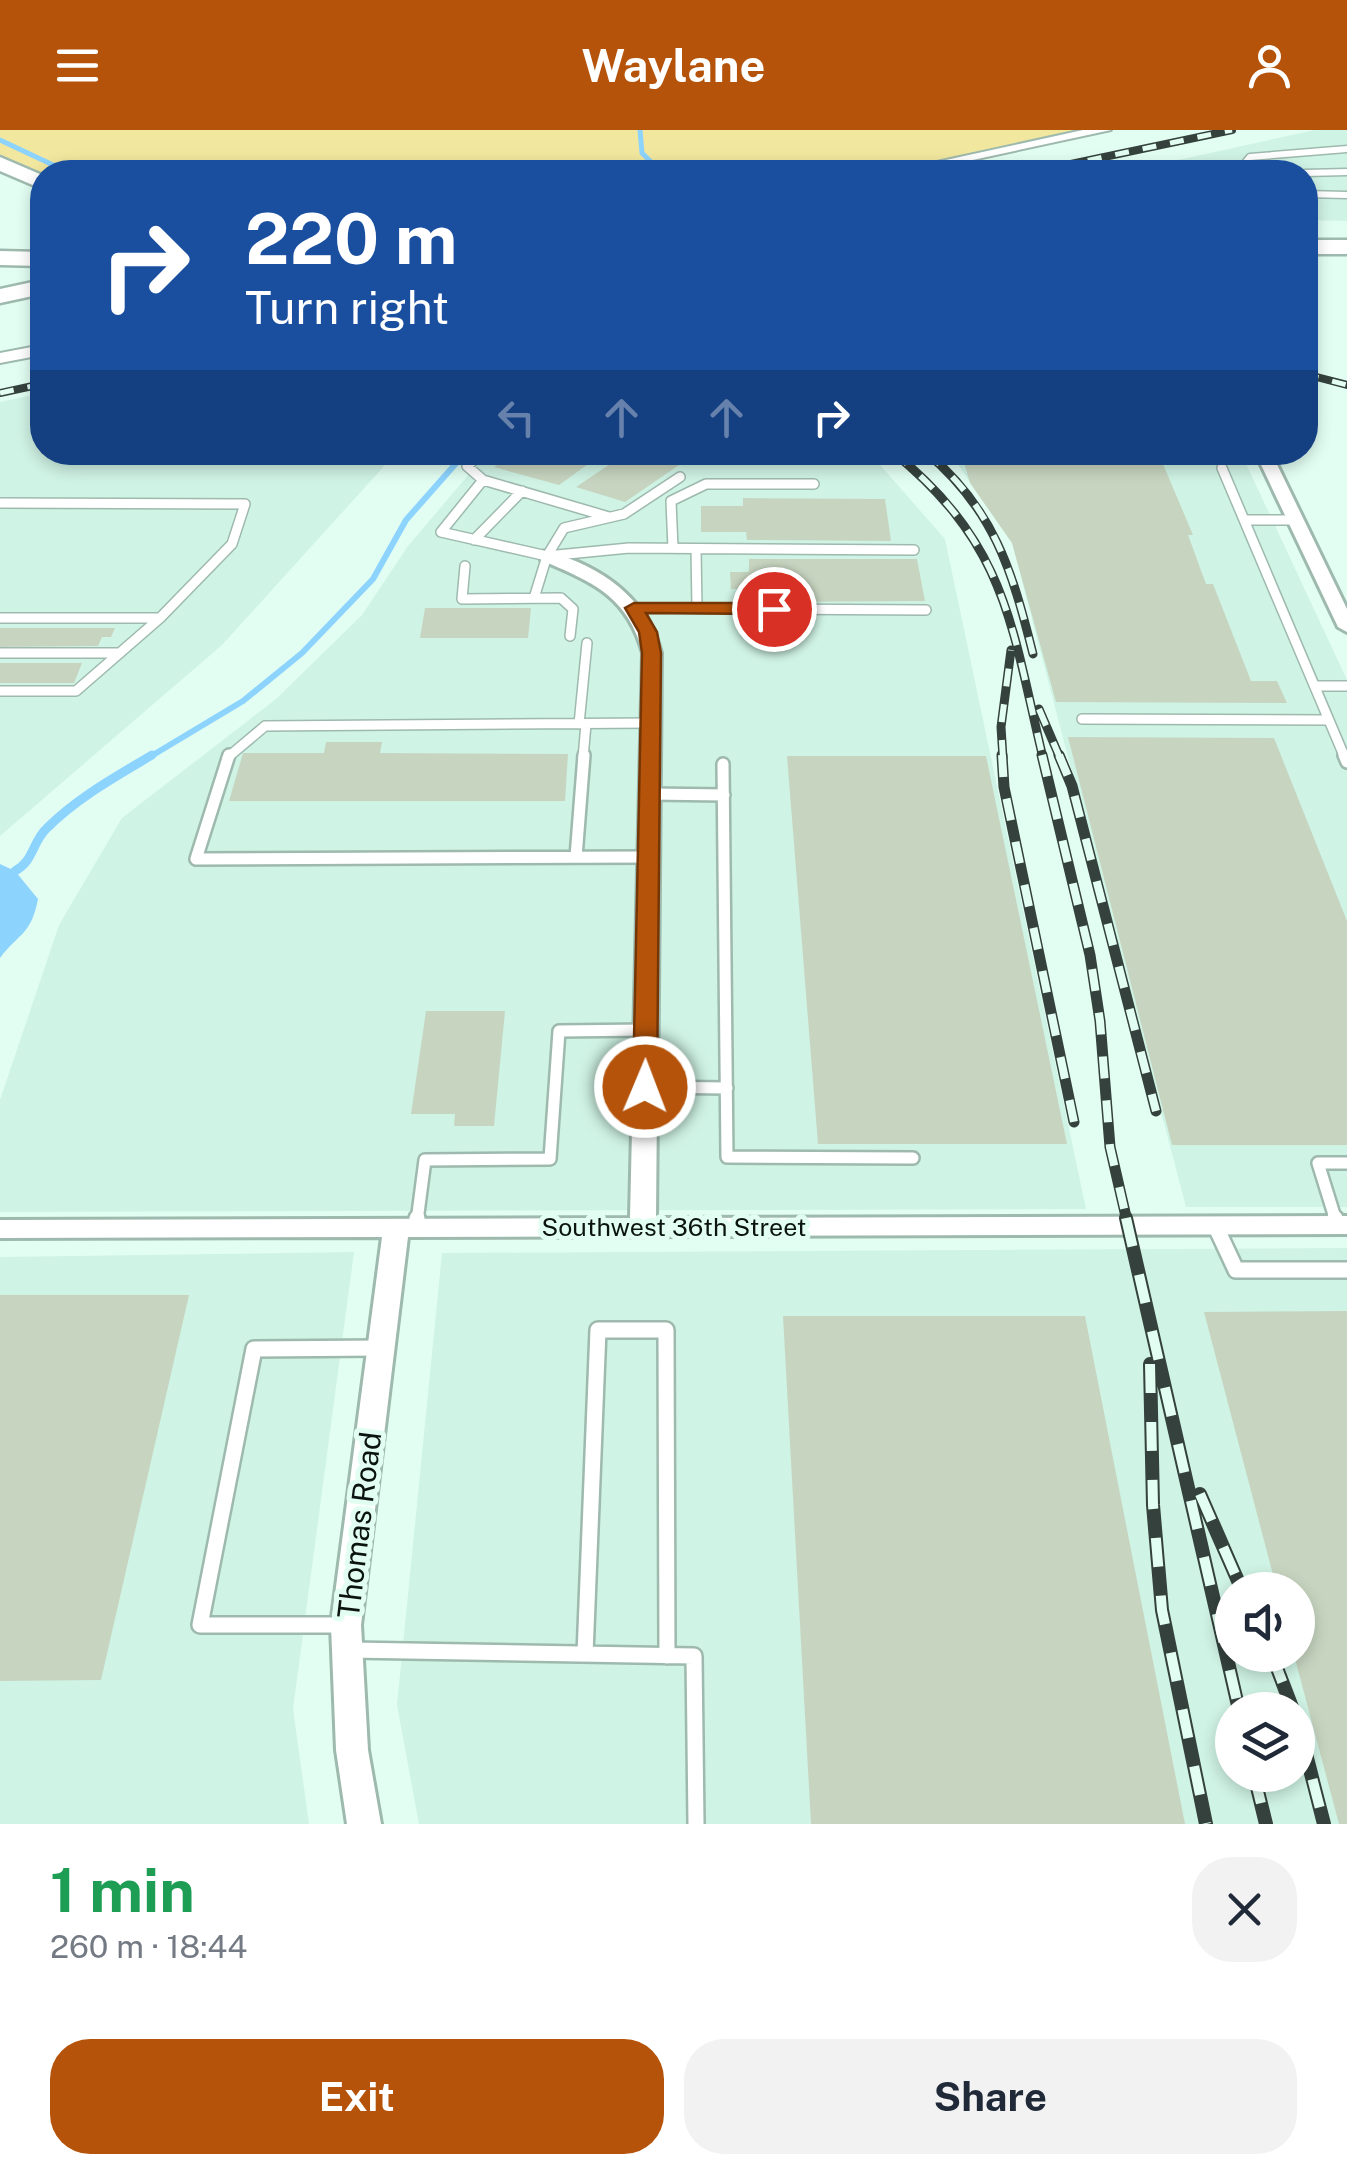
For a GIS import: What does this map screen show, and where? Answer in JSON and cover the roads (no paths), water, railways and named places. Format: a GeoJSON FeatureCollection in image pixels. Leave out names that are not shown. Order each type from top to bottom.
{"type":"FeatureCollection","features":[{"type":"Feature","properties":{"kind":"highway"},"geometry":{"type":"LineString","coordinates":[[0,164],[30,178]]}},
{"type":"Feature","properties":{"kind":"highway"},"geometry":{"type":"LineString","coordinates":[[1318,247],[1347,247]]}},
{"type":"Feature","properties":{"kind":"highway"},"geometry":{"type":"LineString","coordinates":[[0,258],[30,258]]}},
{"type":"Feature","properties":{"kind":"highway"},"geometry":{"type":"LineString","coordinates":[[0,296],[30,290]]}},
{"type":"Feature","properties":{"kind":"street"},"geometry":{"type":"LineString","coordinates":[[957,160],[1104,130]]}},
{"type":"Feature","properties":{"kind":"street"},"geometry":{"type":"LineString","coordinates":[[0,358],[30,352]]}},
{"type":"Feature","properties":{"kind":"street"},"geometry":{"type":"LineString","coordinates":[[1269,465],[1341,604],[1347,627]]}},
{"type":"Feature","properties":{"kind":"street"},"geometry":{"type":"LineString","coordinates":[[547,556],[590,574],[634,608],[648,632],[652,653],[643,1227]]}},
{"type":"Feature","properties":{"kind":"street","name":"Southwest 36th Street"},"geometry":{"type":"LineString","coordinates":[[0,1229],[1342,1225]]}},
{"type":"Feature","properties":{"kind":"street","name":"Thomas Road"},"geometry":{"type":"LineString","coordinates":[[364,1824],[352,1750],[347,1637],[380,1348],[406,1227]]}},
{"type":"Feature","properties":{"kind":"lane"},"geometry":{"type":"LineString","coordinates":[[1248,160],[1347,149]]}},
{"type":"Feature","properties":{"kind":"lane"},"geometry":{"type":"LineString","coordinates":[[1318,173],[1347,172]]}},
{"type":"Feature","properties":{"kind":"lane"},"geometry":{"type":"LineString","coordinates":[[1318,195],[1347,196]]}},
{"type":"Feature","properties":{"kind":"lane"},"geometry":{"type":"LineString","coordinates":[[468,465],[483,480],[609,517]]}},
{"type":"Feature","properties":{"kind":"lane"},"geometry":{"type":"LineString","coordinates":[[1222,468],[1347,762]]}},
{"type":"Feature","properties":{"kind":"lane"},"geometry":{"type":"LineString","coordinates":[[534,598],[547,556],[564,528],[624,514],[680,477]]}},
{"type":"Feature","properties":{"kind":"lane"},"geometry":{"type":"LineString","coordinates":[[483,480],[441,532],[547,556],[672,548],[914,550]]}},
{"type":"Feature","properties":{"kind":"lane"},"geometry":{"type":"LineString","coordinates":[[672,548],[671,500],[706,484],[814,484]]}},
{"type":"Feature","properties":{"kind":"lane"},"geometry":{"type":"LineString","coordinates":[[474,540],[522,491]]}},
{"type":"Feature","properties":{"kind":"lane"},"geometry":{"type":"LineString","coordinates":[[0,503],[245,504],[232,544],[160,618],[76,691],[0,691]]}},
{"type":"Feature","properties":{"kind":"lane"},"geometry":{"type":"LineString","coordinates":[[1244,520],[1295,520]]}},
{"type":"Feature","properties":{"kind":"lane"},"geometry":{"type":"LineString","coordinates":[[696,548],[697,608]]}},
{"type":"Feature","properties":{"kind":"lane"},"geometry":{"type":"LineString","coordinates":[[465,566],[462,599],[561,598],[573,609],[570,636]]}},
{"type":"Feature","properties":{"kind":"lane"},"geometry":{"type":"LineString","coordinates":[[634,608],[926,610]]}},
{"type":"Feature","properties":{"kind":"lane"},"geometry":{"type":"LineString","coordinates":[[0,618],[160,618]]}},
{"type":"Feature","properties":{"kind":"lane"},"geometry":{"type":"LineString","coordinates":[[576,857],[587,643]]}},
{"type":"Feature","properties":{"kind":"lane"},"geometry":{"type":"LineString","coordinates":[[0,652],[120,652]]}},
{"type":"Feature","properties":{"kind":"lane"},"geometry":{"type":"LineString","coordinates":[[1315,686],[1347,686]]}},
{"type":"Feature","properties":{"kind":"lane"},"geometry":{"type":"LineString","coordinates":[[1082,720],[1330,720]]}},
{"type":"Feature","properties":{"kind":"lane"},"geometry":{"type":"LineString","coordinates":[[648,856],[196,859],[227,757],[265,726],[650,724]]}},
{"type":"Feature","properties":{"kind":"lane"},"geometry":{"type":"LineString","coordinates":[[723,764],[728,1157],[913,1158]]}},
{"type":"Feature","properties":{"kind":"lane"},"geometry":{"type":"LineString","coordinates":[[650,794],[724,795]]}},
{"type":"Feature","properties":{"kind":"lane"},"geometry":{"type":"LineString","coordinates":[[406,1227],[426,1160],[550,1159],[559,1031],[646,1030]]}},
{"type":"Feature","properties":{"kind":"lane"},"geometry":{"type":"LineString","coordinates":[[645,1087],[726,1088]]}},
{"type":"Feature","properties":{"kind":"lane"},"geometry":{"type":"LineString","coordinates":[[1342,1225],[1318,1163],[1347,1163]]}},
{"type":"Feature","properties":{"kind":"lane"},"geometry":{"type":"LineString","coordinates":[[1215,1225],[1236,1270],[1347,1270]]}},
{"type":"Feature","properties":{"kind":"lane"},"geometry":{"type":"LineString","coordinates":[[585,1654],[598,1330],[666,1330],[667,1656]]}},
{"type":"Feature","properties":{"kind":"lane"},"geometry":{"type":"LineString","coordinates":[[380,1348],[254,1349],[200,1625],[585,1654],[694,1656],[696,1824]]}},
{"type":"Feature","properties":{"kind":"water"},"geometry":{"type":"Polygon","coordinates":[[[0,864],[15,871],[38,899],[28,927],[0,958],[0,864]]]}},
{"type":"Feature","properties":{"kind":"waterway"},"geometry":{"type":"LineString","coordinates":[[640,130],[642,153],[649,160]]}},
{"type":"Feature","properties":{"kind":"waterway"},"geometry":{"type":"LineString","coordinates":[[0,140],[42,160]]}},
{"type":"Feature","properties":{"kind":"waterway"},"geometry":{"type":"LineString","coordinates":[[148,758],[243,701],[302,653],[373,579],[406,520],[455,465]]}},
{"type":"Feature","properties":{"kind":"waterway"},"geometry":{"type":"LineString","coordinates":[[15,871],[26,862],[42,833],[59,817],[97,788],[152,755]]}},
{"type":"Feature","properties":{"kind":"railway"},"geometry":{"type":"LineString","coordinates":[[1090,160],[1232,130]]}},
{"type":"Feature","properties":{"kind":"railway"},"geometry":{"type":"LineString","coordinates":[[1318,377],[1347,385]]}},
{"type":"Feature","properties":{"kind":"railway"},"geometry":{"type":"LineString","coordinates":[[0,393],[30,387]]}},
{"type":"Feature","properties":{"kind":"railway"},"geometry":{"type":"LineString","coordinates":[[908,465],[960,520],[999,590],[1012,627],[1043,758]]}},
{"type":"Feature","properties":{"kind":"railway"},"geometry":{"type":"LineString","coordinates":[[940,465],[968,496],[997,543],[1033,654]]}},
{"type":"Feature","properties":{"kind":"railway"},"geometry":{"type":"LineString","coordinates":[[1003,758],[1001,727],[1011,650]]}},
{"type":"Feature","properties":{"kind":"railway"},"geometry":{"type":"LineString","coordinates":[[1039,709],[1060,758]]}},
{"type":"Feature","properties":{"kind":"railway"},"geometry":{"type":"LineString","coordinates":[[1002,755],[1004,787],[1074,1122]]}},
{"type":"Feature","properties":{"kind":"railway"},"geometry":{"type":"LineString","coordinates":[[1042,755],[1090,955],[1100,1021],[1110,1147],[1127,1221]]}},
{"type":"Feature","properties":{"kind":"railway"},"geometry":{"type":"LineString","coordinates":[[1059,755],[1072,786],[1156,1111]]}},
{"type":"Feature","properties":{"kind":"railway"},"geometry":{"type":"LineString","coordinates":[[1126,1218],[1235,1692]]}},
{"type":"Feature","properties":{"kind":"railway"},"geometry":{"type":"LineString","coordinates":[[1150,1364],[1153,1505],[1162,1610],[1206,1824]]}},
{"type":"Feature","properties":{"kind":"railway"},"geometry":{"type":"LineString","coordinates":[[1200,1494],[1234,1572]]}},
{"type":"Feature","properties":{"kind":"railway"},"geometry":{"type":"LineString","coordinates":[[1278,1672],[1286,1692]]}},
{"type":"Feature","properties":{"kind":"railway"},"geometry":{"type":"LineString","coordinates":[[1315,1789],[1324,1824]]}},
{"type":"Feature","properties":{"kind":"railway"},"geometry":{"type":"LineString","coordinates":[[1258,1792],[1266,1824]]}}]}
